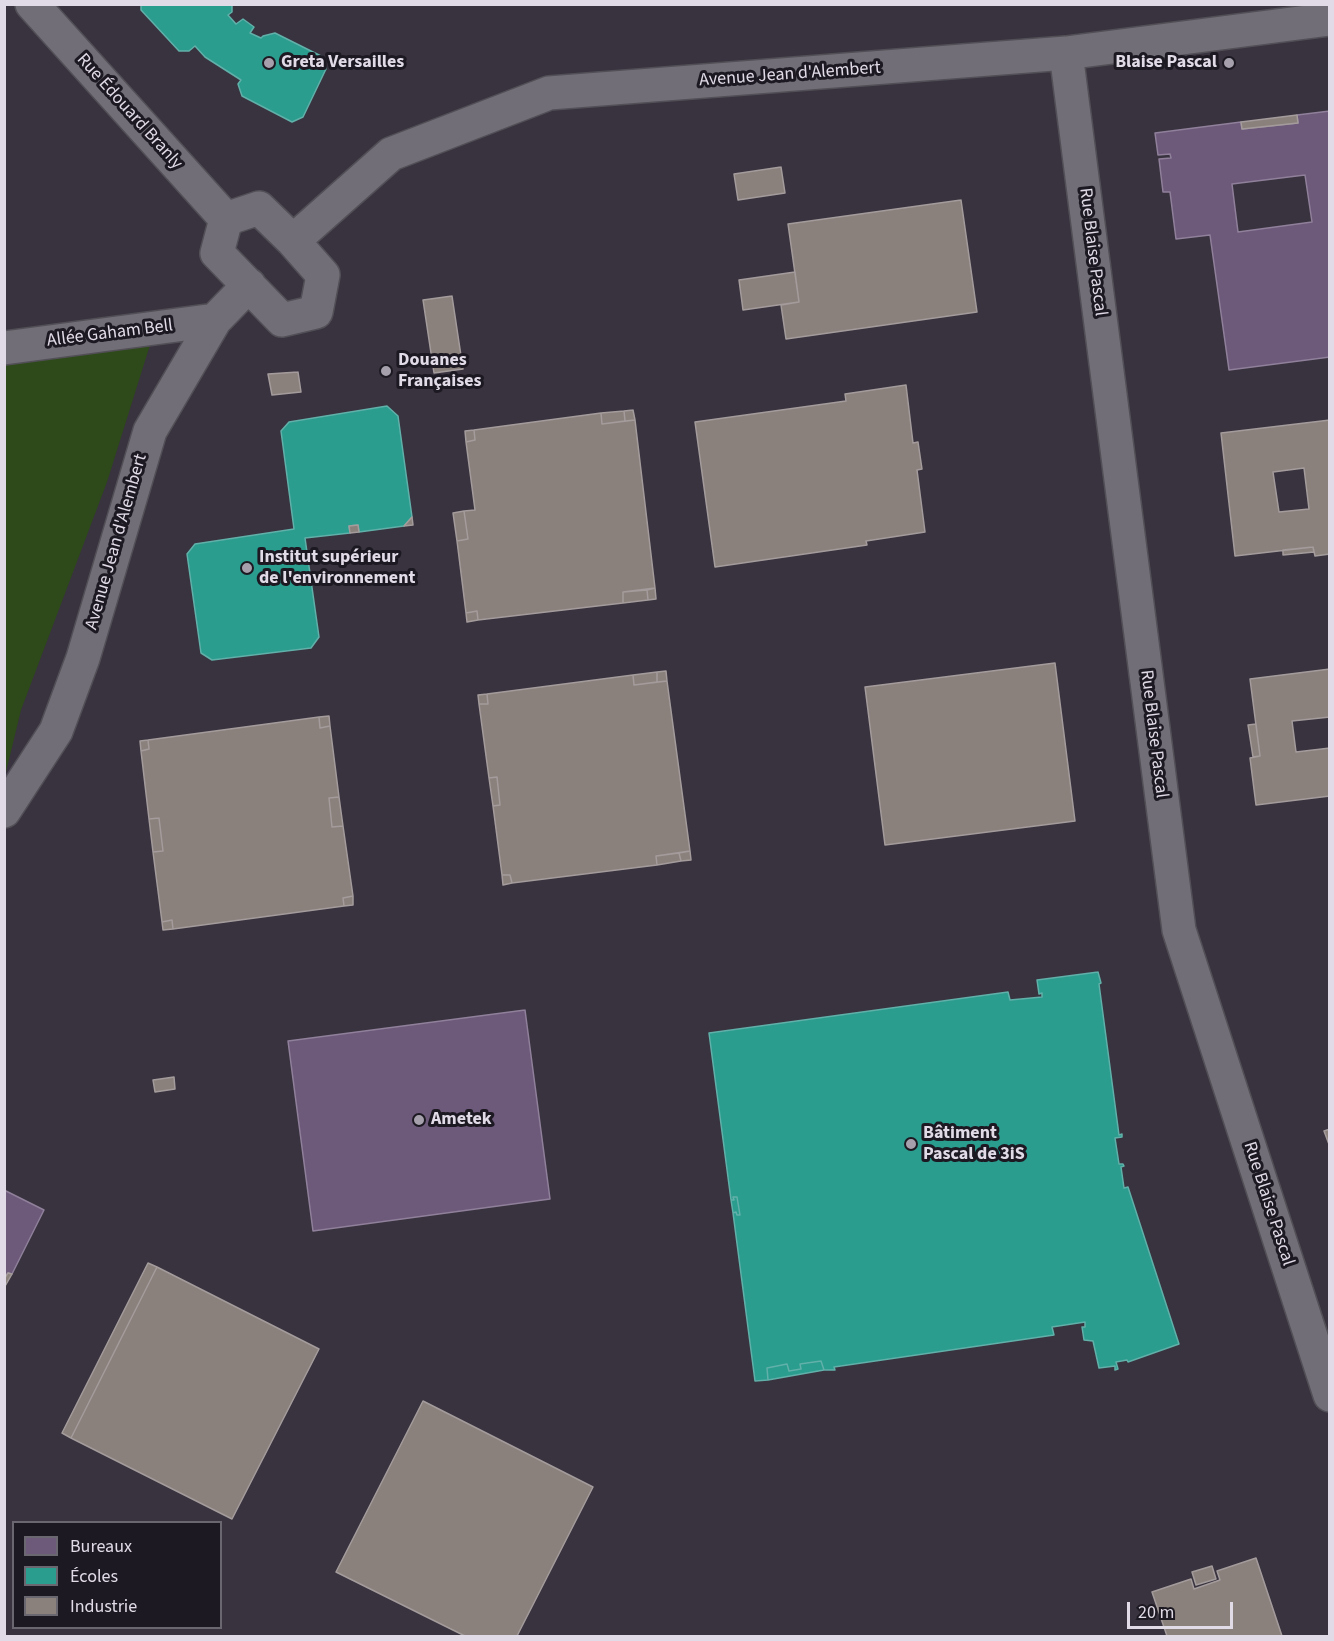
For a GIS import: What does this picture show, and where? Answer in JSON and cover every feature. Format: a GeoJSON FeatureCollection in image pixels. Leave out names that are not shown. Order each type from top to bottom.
{"type":"FeatureCollection","features":[{"type":"Feature","properties":{"kind":"street","name":"Rue Édouard Branly"},"geometry":{"type":"LineString","coordinates":[[32,4],[226,219]]}},
{"type":"Feature","properties":{"kind":"street","name":"Avenue Jean d'Alembert"},"geometry":{"type":"LineString","coordinates":[[293,241],[391,154],[549,93],[1066,53],[1329,19]]}},
{"type":"Feature","properties":{"kind":"street","name":"Rue Blaise Pascal"},"geometry":{"type":"LineString","coordinates":[[1066,53],[1179,930],[1329,1395]]}},
{"type":"Feature","properties":{"kind":"street"},"geometry":{"type":"LineString","coordinates":[[259,208],[293,241],[323,275],[316,312],[282,320],[217,253],[226,219],[259,208]]}},
{"type":"Feature","properties":{"kind":"street","name":"Avenue Jean d'Alembert"},"geometry":{"type":"LineString","coordinates":[[4,811],[56,731],[83,658],[150,431],[215,321],[249,285]]}},
{"type":"Feature","properties":{"kind":"street","name":"Allée Gaham Bell"},"geometry":{"type":"LineString","coordinates":[[4,348],[215,321]]}},
{"type":"Feature","properties":{"kind":"green space"},"geometry":{"type":"Polygon","coordinates":[[[150,345],[107,482],[21,710],[5,776],[5,363],[150,345]]]}},
{"type":"Feature","properties":{"kind":"building: Bureaux"},"geometry":{"type":"Polygon","coordinates":[[[1330,111],[1330,357],[1229,370],[1210,235],[1176,239],[1170,192],[1163,192],[1159,159],[1171,158],[1170,154],[1158,155],[1155,133],[1241,122],[1242,129],[1298,123],[1297,115],[1330,111]],[[1305,175],[1232,184],[1238,232],[1312,222],[1305,175]]]}},
{"type":"Feature","properties":{"kind":"building: Bureaux","name":"Ametek"},"geometry":{"type":"Polygon","coordinates":[[[525,1010],[550,1199],[313,1231],[288,1041],[525,1010]]]}},
{"type":"Feature","properties":{"kind":"building: Bureaux"},"geometry":{"type":"Polygon","coordinates":[[[4,1190],[44,1210],[12,1274],[8,1273],[4,1279],[4,1190]]]}},
{"type":"Feature","properties":{"kind":"building: Écoles","name":"Greta Versailles"},"geometry":{"type":"Polygon","coordinates":[[[141,4],[232,4],[232,12],[228,15],[236,24],[243,19],[254,27],[250,33],[261,38],[275,33],[323,57],[326,69],[303,117],[292,122],[242,96],[238,84],[241,80],[205,57],[195,46],[189,51],[179,51],[141,10],[141,4]]]}},
{"type":"Feature","properties":{"kind":"building: Écoles"},"geometry":{"type":"Polygon","coordinates":[[[387,406],[398,416],[412,517],[404,526],[359,532],[358,525],[349,526],[350,533],[305,538],[319,637],[311,648],[212,660],[201,653],[187,554],[195,544],[294,529],[281,431],[289,422],[387,406]]]}},
{"type":"Feature","properties":{"kind":"building: Écoles","name":"Bâtiment Pascal de 3iS"},"geometry":{"type":"Polygon","coordinates":[[[1098,972],[1119,1135],[1122,1134],[1122,1137],[1115,1138],[1119,1164],[1124,1166],[1121,1167],[1124,1188],[1128,1187],[1179,1344],[1128,1362],[1127,1360],[1116,1362],[1118,1369],[1115,1370],[1115,1366],[1099,1368],[1093,1341],[1084,1340],[1082,1327],[1085,1327],[1085,1322],[1052,1327],[1054,1335],[834,1367],[835,1370],[824,1370],[821,1361],[800,1364],[801,1369],[789,1371],[787,1364],[767,1368],[768,1380],[755,1381],[733,1213],[740,1215],[737,1197],[731,1200],[709,1033],[1008,992],[1010,1000],[1042,997],[1042,993],[1039,994],[1037,980],[1098,972]]]}},
{"type":"Feature","properties":{"kind":"building: Écoles"},"geometry":{"type":"Polygon","coordinates":[[[733,1197],[737,1197],[740,1215],[733,1213],[731,1200],[734,1200],[733,1197]]]}},
{"type":"Feature","properties":{"kind":"building: Écoles"},"geometry":{"type":"Polygon","coordinates":[[[821,1361],[824,1370],[768,1380],[767,1368],[787,1364],[789,1371],[801,1369],[800,1364],[821,1361]]]}},
{"type":"Feature","properties":{"kind":"building: Industrie"},"geometry":{"type":"Polygon","coordinates":[[[1297,115],[1298,123],[1242,129],[1241,122],[1297,115]]]}},
{"type":"Feature","properties":{"kind":"building: Industrie"},"geometry":{"type":"Polygon","coordinates":[[[781,167],[785,193],[738,200],[734,174],[781,167]]]}},
{"type":"Feature","properties":{"kind":"building: Industrie"},"geometry":{"type":"Polygon","coordinates":[[[961,200],[977,312],[786,339],[781,305],[799,302],[788,224],[961,200]]]}},
{"type":"Feature","properties":{"kind":"building: Industrie"},"geometry":{"type":"Polygon","coordinates":[[[795,272],[799,302],[743,310],[739,280],[795,272]]]}},
{"type":"Feature","properties":{"kind":"building: Industrie"},"geometry":{"type":"Polygon","coordinates":[[[452,296],[463,369],[434,373],[423,300],[452,296]]]}},
{"type":"Feature","properties":{"kind":"building: Industrie"},"geometry":{"type":"Polygon","coordinates":[[[298,372],[301,392],[272,395],[268,374],[298,372]]]}},
{"type":"Feature","properties":{"kind":"building: Industrie"},"geometry":{"type":"Polygon","coordinates":[[[906,385],[913,443],[918,442],[922,469],[917,470],[925,532],[866,541],[867,545],[715,567],[695,422],[846,401],[845,394],[906,385]]]}},
{"type":"Feature","properties":{"kind":"building: Industrie"},"geometry":{"type":"Polygon","coordinates":[[[633,410],[635,420],[625,421],[624,411],[633,410]]]}},
{"type":"Feature","properties":{"kind":"building: Industrie"},"geometry":{"type":"Polygon","coordinates":[[[624,411],[625,421],[602,424],[601,413],[624,411]]]}},
{"type":"Feature","properties":{"kind":"building: Industrie"},"geometry":{"type":"Polygon","coordinates":[[[601,413],[602,424],[635,420],[655,588],[623,592],[623,603],[478,620],[477,611],[466,613],[457,541],[468,539],[464,511],[475,510],[466,442],[475,440],[474,430],[601,413]]]}},
{"type":"Feature","properties":{"kind":"building: Industrie"},"geometry":{"type":"Polygon","coordinates":[[[1330,420],[1330,554],[1315,556],[1313,547],[1235,556],[1221,433],[1330,420]],[[1304,468],[1273,472],[1279,512],[1309,509],[1304,468]]]}},
{"type":"Feature","properties":{"kind":"building: Industrie"},"geometry":{"type":"Polygon","coordinates":[[[474,430],[475,440],[466,442],[465,431],[474,430]]]}},
{"type":"Feature","properties":{"kind":"building: Industrie"},"geometry":{"type":"Polygon","coordinates":[[[464,511],[468,539],[457,541],[453,513],[464,511]]]}},
{"type":"Feature","properties":{"kind":"building: Industrie"},"geometry":{"type":"Polygon","coordinates":[[[412,517],[413,525],[404,526],[412,517]]]}},
{"type":"Feature","properties":{"kind":"building: Industrie"},"geometry":{"type":"Polygon","coordinates":[[[358,525],[359,532],[350,533],[349,526],[358,525]]]}},
{"type":"Feature","properties":{"kind":"building: Industrie"},"geometry":{"type":"Polygon","coordinates":[[[1313,547],[1314,552],[1283,555],[1283,550],[1313,547]]]}},
{"type":"Feature","properties":{"kind":"building: Industrie"},"geometry":{"type":"Polygon","coordinates":[[[655,588],[656,599],[648,600],[647,590],[655,588]]]}},
{"type":"Feature","properties":{"kind":"building: Industrie"},"geometry":{"type":"Polygon","coordinates":[[[647,590],[648,600],[623,603],[623,592],[647,590]]]}},
{"type":"Feature","properties":{"kind":"building: Industrie"},"geometry":{"type":"Polygon","coordinates":[[[477,611],[478,620],[467,622],[466,613],[477,611]]]}},
{"type":"Feature","properties":{"kind":"building: Industrie"},"geometry":{"type":"Polygon","coordinates":[[[1055,663],[1075,821],[885,845],[865,687],[1055,663]]]}},
{"type":"Feature","properties":{"kind":"building: Industrie"},"geometry":{"type":"Polygon","coordinates":[[[1330,669],[1330,717],[1292,721],[1296,752],[1330,748],[1330,796],[1256,805],[1250,758],[1260,756],[1250,679],[1330,669]]]}},
{"type":"Feature","properties":{"kind":"building: Industrie"},"geometry":{"type":"Polygon","coordinates":[[[666,671],[667,681],[657,682],[657,672],[666,671]]]}},
{"type":"Feature","properties":{"kind":"building: Industrie"},"geometry":{"type":"Polygon","coordinates":[[[657,672],[657,682],[634,685],[633,675],[657,672]]]}},
{"type":"Feature","properties":{"kind":"building: Industrie"},"geometry":{"type":"Polygon","coordinates":[[[633,675],[634,685],[667,681],[690,851],[656,856],[657,865],[512,883],[510,875],[502,875],[493,806],[500,805],[497,777],[489,778],[479,704],[488,704],[487,694],[633,675]]]}},
{"type":"Feature","properties":{"kind":"building: Industrie"},"geometry":{"type":"Polygon","coordinates":[[[487,694],[488,704],[479,704],[478,695],[487,694]]]}},
{"type":"Feature","properties":{"kind":"building: Industrie"},"geometry":{"type":"Polygon","coordinates":[[[329,716],[330,726],[320,728],[319,717],[329,716]]]}},
{"type":"Feature","properties":{"kind":"building: Industrie"},"geometry":{"type":"Polygon","coordinates":[[[319,717],[320,728],[330,726],[339,797],[329,798],[332,827],[343,826],[353,896],[343,898],[344,906],[173,929],[172,920],[162,922],[153,852],[163,851],[159,818],[149,819],[141,751],[149,749],[148,740],[319,717]]]}},
{"type":"Feature","properties":{"kind":"building: Industrie"},"geometry":{"type":"Polygon","coordinates":[[[1256,724],[1260,756],[1253,757],[1248,725],[1256,724]]]}},
{"type":"Feature","properties":{"kind":"building: Industrie"},"geometry":{"type":"Polygon","coordinates":[[[148,740],[149,749],[141,751],[140,741],[148,740]]]}},
{"type":"Feature","properties":{"kind":"building: Industrie"},"geometry":{"type":"Polygon","coordinates":[[[497,777],[500,805],[493,806],[489,778],[497,777]]]}},
{"type":"Feature","properties":{"kind":"building: Industrie"},"geometry":{"type":"Polygon","coordinates":[[[339,797],[343,826],[332,827],[329,798],[339,797]]]}},
{"type":"Feature","properties":{"kind":"building: Industrie"},"geometry":{"type":"Polygon","coordinates":[[[159,818],[163,851],[153,852],[149,819],[159,818]]]}},
{"type":"Feature","properties":{"kind":"building: Industrie"},"geometry":{"type":"Polygon","coordinates":[[[690,851],[691,860],[681,861],[679,853],[690,851]]]}},
{"type":"Feature","properties":{"kind":"building: Industrie"},"geometry":{"type":"Polygon","coordinates":[[[679,853],[681,861],[657,865],[656,856],[679,853]]]}},
{"type":"Feature","properties":{"kind":"building: Industrie"},"geometry":{"type":"Polygon","coordinates":[[[502,875],[510,875],[512,883],[503,885],[502,875]]]}},
{"type":"Feature","properties":{"kind":"building: Industrie"},"geometry":{"type":"Polygon","coordinates":[[[353,896],[353,905],[344,906],[343,898],[353,896]]]}},
{"type":"Feature","properties":{"kind":"building: Industrie"},"geometry":{"type":"Polygon","coordinates":[[[172,920],[173,929],[163,930],[162,922],[172,920]]]}},
{"type":"Feature","properties":{"kind":"building: Industrie"},"geometry":{"type":"Polygon","coordinates":[[[174,1077],[175,1089],[155,1092],[153,1080],[174,1077]]]}},
{"type":"Feature","properties":{"kind":"building: Industrie"},"geometry":{"type":"Polygon","coordinates":[[[1330,1129],[1330,1147],[1324,1131],[1330,1129]]]}},
{"type":"Feature","properties":{"kind":"building: Industrie"},"geometry":{"type":"Polygon","coordinates":[[[148,1263],[157,1267],[71,1438],[62,1433],[148,1263]]]}},
{"type":"Feature","properties":{"kind":"building: Industrie"},"geometry":{"type":"Polygon","coordinates":[[[157,1267],[319,1349],[232,1519],[71,1438],[157,1267]]]}},
{"type":"Feature","properties":{"kind":"building: Industrie"},"geometry":{"type":"Polygon","coordinates":[[[8,1273],[12,1274],[4,1288],[4,1279],[8,1273]]]}},
{"type":"Feature","properties":{"kind":"building: Industrie"},"geometry":{"type":"Polygon","coordinates":[[[423,1401],[593,1487],[517,1636],[465,1636],[336,1572],[423,1401]]]}},
{"type":"Feature","properties":{"kind":"building: Industrie"},"geometry":{"type":"Polygon","coordinates":[[[1256,1558],[1282,1636],[1167,1636],[1152,1592],[1191,1579],[1194,1589],[1220,1580],[1217,1571],[1256,1558]]]}},
{"type":"Feature","properties":{"kind":"building: Industrie"},"geometry":{"type":"Polygon","coordinates":[[[1212,1566],[1216,1579],[1196,1585],[1192,1572],[1212,1566]]]}},
{"type":"Feature","properties":{"kind":"place","name":"Greta Versailles"},"geometry":{"type":"Point","coordinates":[269,63]}},
{"type":"Feature","properties":{"kind":"place","name":"Blaise Pascal"},"geometry":{"type":"Point","coordinates":[1229,63]}},
{"type":"Feature","properties":{"kind":"place","name":"Douanes Françaises"},"geometry":{"type":"Point","coordinates":[386,371]}},
{"type":"Feature","properties":{"kind":"place","name":"Institut supérieur de l'environnement"},"geometry":{"type":"Point","coordinates":[247,568]}},
{"type":"Feature","properties":{"kind":"place","name":"Ametek"},"geometry":{"type":"Point","coordinates":[419,1120]}},
{"type":"Feature","properties":{"kind":"place","name":"Bâtiment Pascal de 3iS"},"geometry":{"type":"Point","coordinates":[911,1144]}}]}
